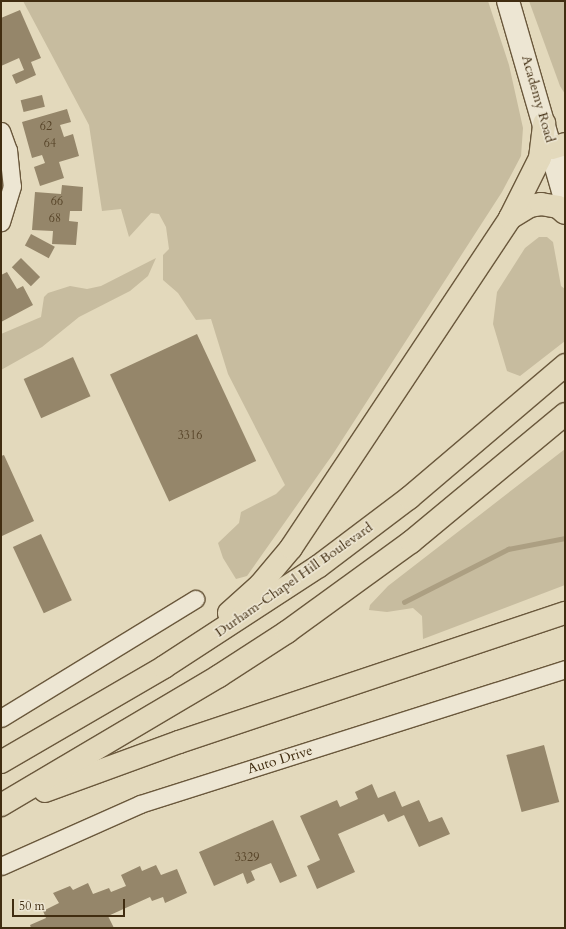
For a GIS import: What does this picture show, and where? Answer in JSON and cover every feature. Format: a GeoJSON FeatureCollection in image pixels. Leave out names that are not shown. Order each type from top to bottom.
{"type":"FeatureCollection","features":[{"type":"Feature","properties":{"kind":"main road","name":"Academy Road"},"geometry":{"type":"LineString","coordinates":[[508,1],[544,123],[558,146],[565,198]]}},
{"type":"Feature","properties":{"kind":"main road"},"geometry":{"type":"LineString","coordinates":[[164,667],[254,590],[291,548],[510,218],[540,158],[544,123]]}},
{"type":"Feature","properties":{"kind":"main road"},"geometry":{"type":"LineString","coordinates":[[510,218],[530,206],[541,204],[558,207],[565,213]]}},
{"type":"Feature","properties":{"kind":"main road","name":"Durham-Chapel Hill Boulevard"},"geometry":{"type":"LineString","coordinates":[[1,762],[164,667],[319,566],[409,498],[565,365]]}},
{"type":"Feature","properties":{"kind":"main road"},"geometry":{"type":"LineString","coordinates":[[1,807],[219,676],[287,632],[411,542],[565,414]]}},
{"type":"Feature","properties":{"kind":"main road"},"geometry":{"type":"LineString","coordinates":[[1,807],[166,746],[565,613]]}},
{"type":"Feature","properties":{"kind":"street"},"geometry":{"type":"LineString","coordinates":[[1,131],[8,150],[12,186],[1,222]]}},
{"type":"Feature","properties":{"kind":"street"},"geometry":{"type":"LineString","coordinates":[[1,718],[194,599]]}},
{"type":"Feature","properties":{"kind":"street","name":"Auto Drive"},"geometry":{"type":"LineString","coordinates":[[1,866],[84,826],[140,804],[565,669]]}},
{"type":"Feature","properties":{"kind":"shaded area"},"geometry":{"type":"Polygon","coordinates":[[[23,1],[488,1],[509,65],[523,128],[521,156],[502,192],[333,454],[247,576],[236,579],[223,558],[218,543],[239,523],[241,512],[276,494],[285,485],[228,374],[211,319],[196,320],[178,293],[163,280],[163,255],[169,249],[166,227],[159,214],[151,213],[129,237],[121,209],[102,211],[89,125],[23,1]]]}},
{"type":"Feature","properties":{"kind":"shaded area"},"geometry":{"type":"Polygon","coordinates":[[[529,1],[565,1],[565,94],[560,86],[529,1]]]}},
{"type":"Feature","properties":{"kind":"shaded area"},"geometry":{"type":"Polygon","coordinates":[[[539,237],[547,237],[553,242],[561,286],[565,289],[565,341],[520,376],[507,371],[493,324],[497,292],[525,248],[539,237]]]}},
{"type":"Feature","properties":{"kind":"shaded area"},"geometry":{"type":"Polygon","coordinates":[[[156,258],[148,276],[130,291],[79,317],[42,347],[1,370],[1,334],[41,317],[44,297],[48,293],[70,286],[87,289],[101,286],[156,258]]]}},
{"type":"Feature","properties":{"kind":"shaded area"},"geometry":{"type":"Polygon","coordinates":[[[565,449],[565,585],[423,639],[422,616],[413,608],[387,612],[369,610],[370,605],[388,586],[565,449]]]}},
{"type":"Feature","properties":{"kind":"building"},"geometry":{"type":"Polygon","coordinates":[[[20,10],[41,58],[31,62],[36,75],[16,84],[12,75],[24,70],[19,58],[1,66],[1,18],[20,10]]]}},
{"type":"Feature","properties":{"kind":"building"},"geometry":{"type":"Polygon","coordinates":[[[42,95],[45,107],[24,112],[21,100],[42,95]]]}},
{"type":"Feature","properties":{"kind":"building"},"geometry":{"type":"Polygon","coordinates":[[[67,109],[71,122],[60,125],[64,137],[73,134],[79,156],[59,162],[64,178],[40,186],[34,167],[45,163],[42,155],[32,158],[22,122],[67,109]]]}},
{"type":"Feature","properties":{"kind":"building"},"geometry":{"type":"Polygon","coordinates":[[[62,185],[83,187],[82,211],[70,211],[69,221],[78,222],[76,245],[52,244],[53,231],[32,230],[35,192],[61,194],[62,185]]]}},
{"type":"Feature","properties":{"kind":"building"},"geometry":{"type":"Polygon","coordinates":[[[31,234],[55,247],[49,258],[25,245],[31,234]]]}},
{"type":"Feature","properties":{"kind":"building"},"geometry":{"type":"Polygon","coordinates":[[[21,258],[40,277],[31,286],[12,267],[21,258]]]}},
{"type":"Feature","properties":{"kind":"building"},"geometry":{"type":"Polygon","coordinates":[[[7,272],[17,289],[23,286],[33,305],[1,322],[1,275],[7,272]]]}},
{"type":"Feature","properties":{"kind":"building"},"geometry":{"type":"Polygon","coordinates":[[[197,334],[256,461],[169,501],[110,375],[197,334]]]}},
{"type":"Feature","properties":{"kind":"building"},"geometry":{"type":"Polygon","coordinates":[[[73,357],[90,396],[41,418],[24,379],[73,357]]]}},
{"type":"Feature","properties":{"kind":"building"},"geometry":{"type":"Polygon","coordinates":[[[4,455],[34,521],[2,536],[1,456],[4,455]]]}},
{"type":"Feature","properties":{"kind":"building"},"geometry":{"type":"Polygon","coordinates":[[[41,534],[72,600],[44,613],[13,547],[41,534]]]}},
{"type":"Feature","properties":{"kind":"building"},"geometry":{"type":"Polygon","coordinates":[[[544,745],[559,802],[522,812],[506,755],[544,745]]]}},
{"type":"Feature","properties":{"kind":"building"},"geometry":{"type":"Polygon","coordinates":[[[372,784],[378,798],[395,791],[402,807],[419,800],[429,822],[442,817],[450,834],[419,847],[404,815],[388,822],[384,814],[338,834],[355,872],[317,889],[307,866],[320,860],[300,816],[337,800],[340,807],[358,799],[355,792],[372,784]]]}},
{"type":"Feature","properties":{"kind":"building"},"geometry":{"type":"Polygon","coordinates":[[[273,820],[297,876],[280,883],[271,863],[251,871],[255,880],[247,884],[243,873],[214,886],[199,852],[273,820]]]}},
{"type":"Feature","properties":{"kind":"building"},"geometry":{"type":"Polygon","coordinates":[[[156,865],[161,875],[177,869],[187,893],[165,903],[163,897],[152,901],[150,897],[108,916],[114,928],[31,928],[30,925],[46,918],[43,911],[59,903],[53,893],[70,886],[73,890],[88,883],[93,894],[109,888],[111,892],[126,886],[121,875],[140,866],[142,871],[156,865]]]}},
{"type":"Feature","properties":{"kind":"waterway"},"geometry":{"type":"LineString","coordinates":[[404,602],[508,549],[565,538]]}}]}
